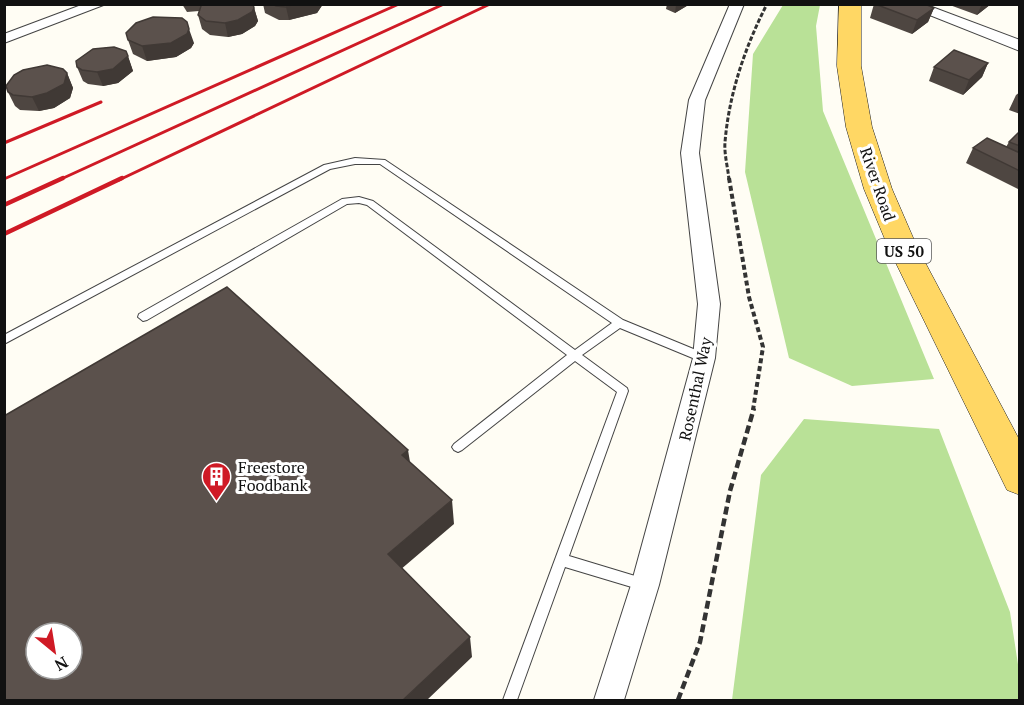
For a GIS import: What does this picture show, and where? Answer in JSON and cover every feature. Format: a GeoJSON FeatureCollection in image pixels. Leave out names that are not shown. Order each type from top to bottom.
{"type":"FeatureCollection","features":[{"type":"Feature","properties":{"kind":"main road","name":"River Road"},"geometry":{"type":"LineString","coordinates":[[850,4],[849,49],[853,89],[863,140],[884,207],[1020,479]]}},
{"type":"Feature","properties":{"kind":"street"},"geometry":{"type":"LineString","coordinates":[[4,39],[99,4]]}},
{"type":"Feature","properties":{"kind":"street","name":"Rosenthal Way"},"geometry":{"type":"LineString","coordinates":[[609,700],[645,585],[704,358],[710,304],[690,153],[697,100],[737,4]]}},
{"type":"Feature","properties":{"kind":"street"},"geometry":{"type":"LineString","coordinates":[[909,4],[1020,46]]}},
{"type":"Feature","properties":{"kind":"lane"},"geometry":{"type":"LineString","coordinates":[[4,340],[327,167],[355,160],[382,162],[619,323],[704,358]]}},
{"type":"Feature","properties":{"kind":"lane"},"geometry":{"type":"LineString","coordinates":[[142,317],[345,201],[359,200],[370,203],[623,391],[510,700]]}},
{"type":"Feature","properties":{"kind":"lane"},"geometry":{"type":"LineString","coordinates":[[458,447],[574,355],[619,323]]}},
{"type":"Feature","properties":{"kind":"lane"},"geometry":{"type":"LineString","coordinates":[[562,560],[645,585]]}},
{"type":"Feature","properties":{"kind":"green space"},"geometry":{"type":"Polygon","coordinates":[[[783,5],[820,5],[816,26],[823,111],[934,379],[852,386],[789,358],[745,172],[753,54],[783,5]]]}},
{"type":"Feature","properties":{"kind":"green space"},"geometry":{"type":"Polygon","coordinates":[[[804,419],[939,429],[1010,612],[1019,671],[1019,700],[732,700],[761,475],[804,419]]]}},
{"type":"Feature","properties":{"kind":"building"},"geometry":{"type":"Polygon","coordinates":[[[202,4],[253,4],[254,8],[252,12],[238,20],[225,23],[206,21],[198,15],[202,4]]]}},
{"type":"Feature","properties":{"kind":"building"},"geometry":{"type":"Polygon","coordinates":[[[273,4],[294,4],[286,7],[273,4]]]}},
{"type":"Feature","properties":{"kind":"building"},"geometry":{"type":"Polygon","coordinates":[[[875,4],[925,4],[934,8],[917,20],[875,4]]]}},
{"type":"Feature","properties":{"kind":"building"},"geometry":{"type":"Polygon","coordinates":[[[153,17],[182,18],[187,22],[189,29],[187,34],[171,43],[142,46],[128,40],[126,33],[136,23],[153,17]]]}},
{"type":"Feature","properties":{"kind":"building"},"geometry":{"type":"Polygon","coordinates":[[[114,47],[126,51],[128,56],[113,69],[97,72],[77,67],[76,61],[93,49],[114,47]]]}},
{"type":"Feature","properties":{"kind":"building"},"geometry":{"type":"Polygon","coordinates":[[[954,50],[988,63],[969,80],[934,67],[954,50]]]}},
{"type":"Feature","properties":{"kind":"building"},"geometry":{"type":"Polygon","coordinates":[[[47,65],[63,69],[67,73],[64,84],[47,93],[32,97],[13,95],[8,92],[6,86],[14,75],[23,70],[47,65]]]}},
{"type":"Feature","properties":{"kind":"building"},"geometry":{"type":"Polygon","coordinates":[[[1020,131],[1020,146],[1009,142],[1020,131]]]}},
{"type":"Feature","properties":{"kind":"building"},"geometry":{"type":"Polygon","coordinates":[[[987,138],[1020,153],[1020,171],[973,148],[987,138]]]}},
{"type":"Feature","properties":{"kind":"building","name":"Freestore Foodbank"},"geometry":{"type":"Polygon","coordinates":[[[227,287],[408,450],[402,455],[452,500],[388,554],[470,637],[403,700],[4,700],[4,416],[227,287]]]}},
{"type":"Feature","properties":{"kind":"railway"},"geometry":{"type":"LineString","coordinates":[[4,179],[399,4]]}},
{"type":"Feature","properties":{"kind":"railway"},"geometry":{"type":"LineString","coordinates":[[59,180],[444,4]]}},
{"type":"Feature","properties":{"kind":"railway"},"geometry":{"type":"LineString","coordinates":[[119,180],[490,4]]}},
{"type":"Feature","properties":{"kind":"railway"},"geometry":{"type":"LineString","coordinates":[[4,143],[101,102]]}},
{"type":"Feature","properties":{"kind":"railway"},"geometry":{"type":"LineString","coordinates":[[4,205],[63,178]]}},
{"type":"Feature","properties":{"kind":"railway"},"geometry":{"type":"LineString","coordinates":[[4,234],[122,178]]}},
{"type":"Feature","properties":{"kind":"place","name":"Freestore Foodbank"},"geometry":{"type":"Point","coordinates":[217,502]}}]}
